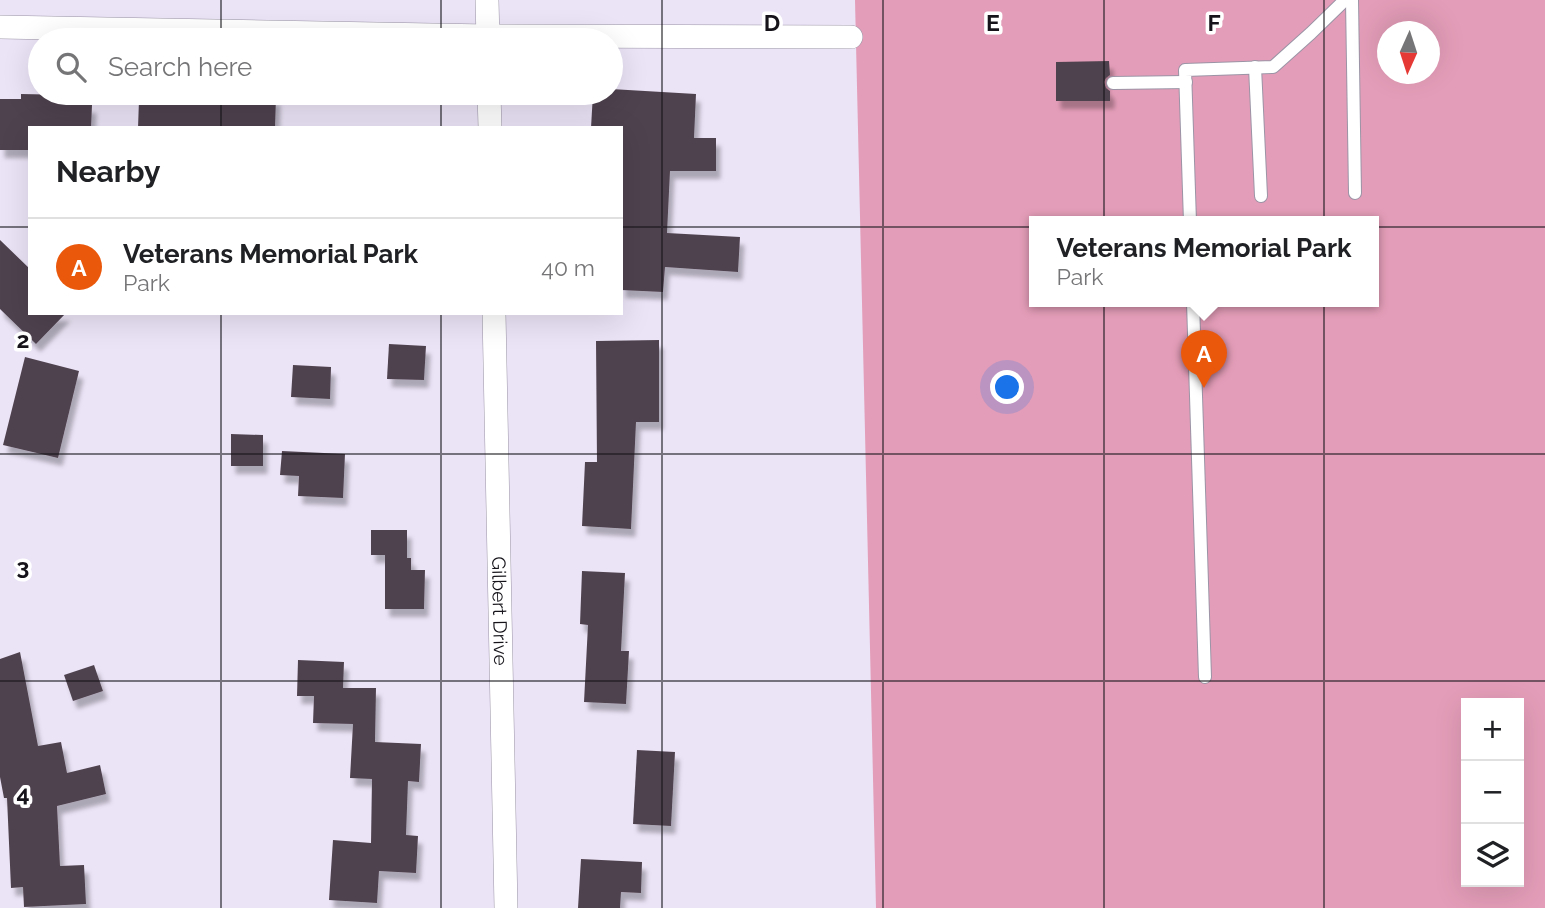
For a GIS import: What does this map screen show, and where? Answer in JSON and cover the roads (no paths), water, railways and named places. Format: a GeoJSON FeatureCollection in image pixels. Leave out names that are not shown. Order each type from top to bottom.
{"type":"FeatureCollection","features":[{"type":"Feature","properties":{"kind":"street"},"geometry":{"type":"LineString","coordinates":[[487,0],[488,28]]}},
{"type":"Feature","properties":{"kind":"street"},"geometry":{"type":"LineString","coordinates":[[0,27],[44,28]]}},
{"type":"Feature","properties":{"kind":"street"},"geometry":{"type":"LineString","coordinates":[[623,38],[851,37]]}},
{"type":"Feature","properties":{"kind":"street"},"geometry":{"type":"LineString","coordinates":[[489,105],[490,126]]}},
{"type":"Feature","properties":{"kind":"street","name":"Gilbert Drive"},"geometry":{"type":"LineString","coordinates":[[494,315],[506,908]]}},
{"type":"Feature","properties":{"kind":"lane"},"geometry":{"type":"LineString","coordinates":[[1190,216],[1185,70],[1273,67],[1345,0]]}},
{"type":"Feature","properties":{"kind":"lane"},"geometry":{"type":"LineString","coordinates":[[1352,0],[1355,193]]}},
{"type":"Feature","properties":{"kind":"lane"},"geometry":{"type":"LineString","coordinates":[[1255,67],[1261,197]]}},
{"type":"Feature","properties":{"kind":"lane"},"geometry":{"type":"LineString","coordinates":[[1113,83],[1186,82]]}},
{"type":"Feature","properties":{"kind":"lane"},"geometry":{"type":"LineString","coordinates":[[1193,307],[1205,677]]}},
{"type":"Feature","properties":{"kind":"place","name":"Veterans Memorial Park"},"geometry":{"type":"Point","coordinates":[1204,388]}}]}
